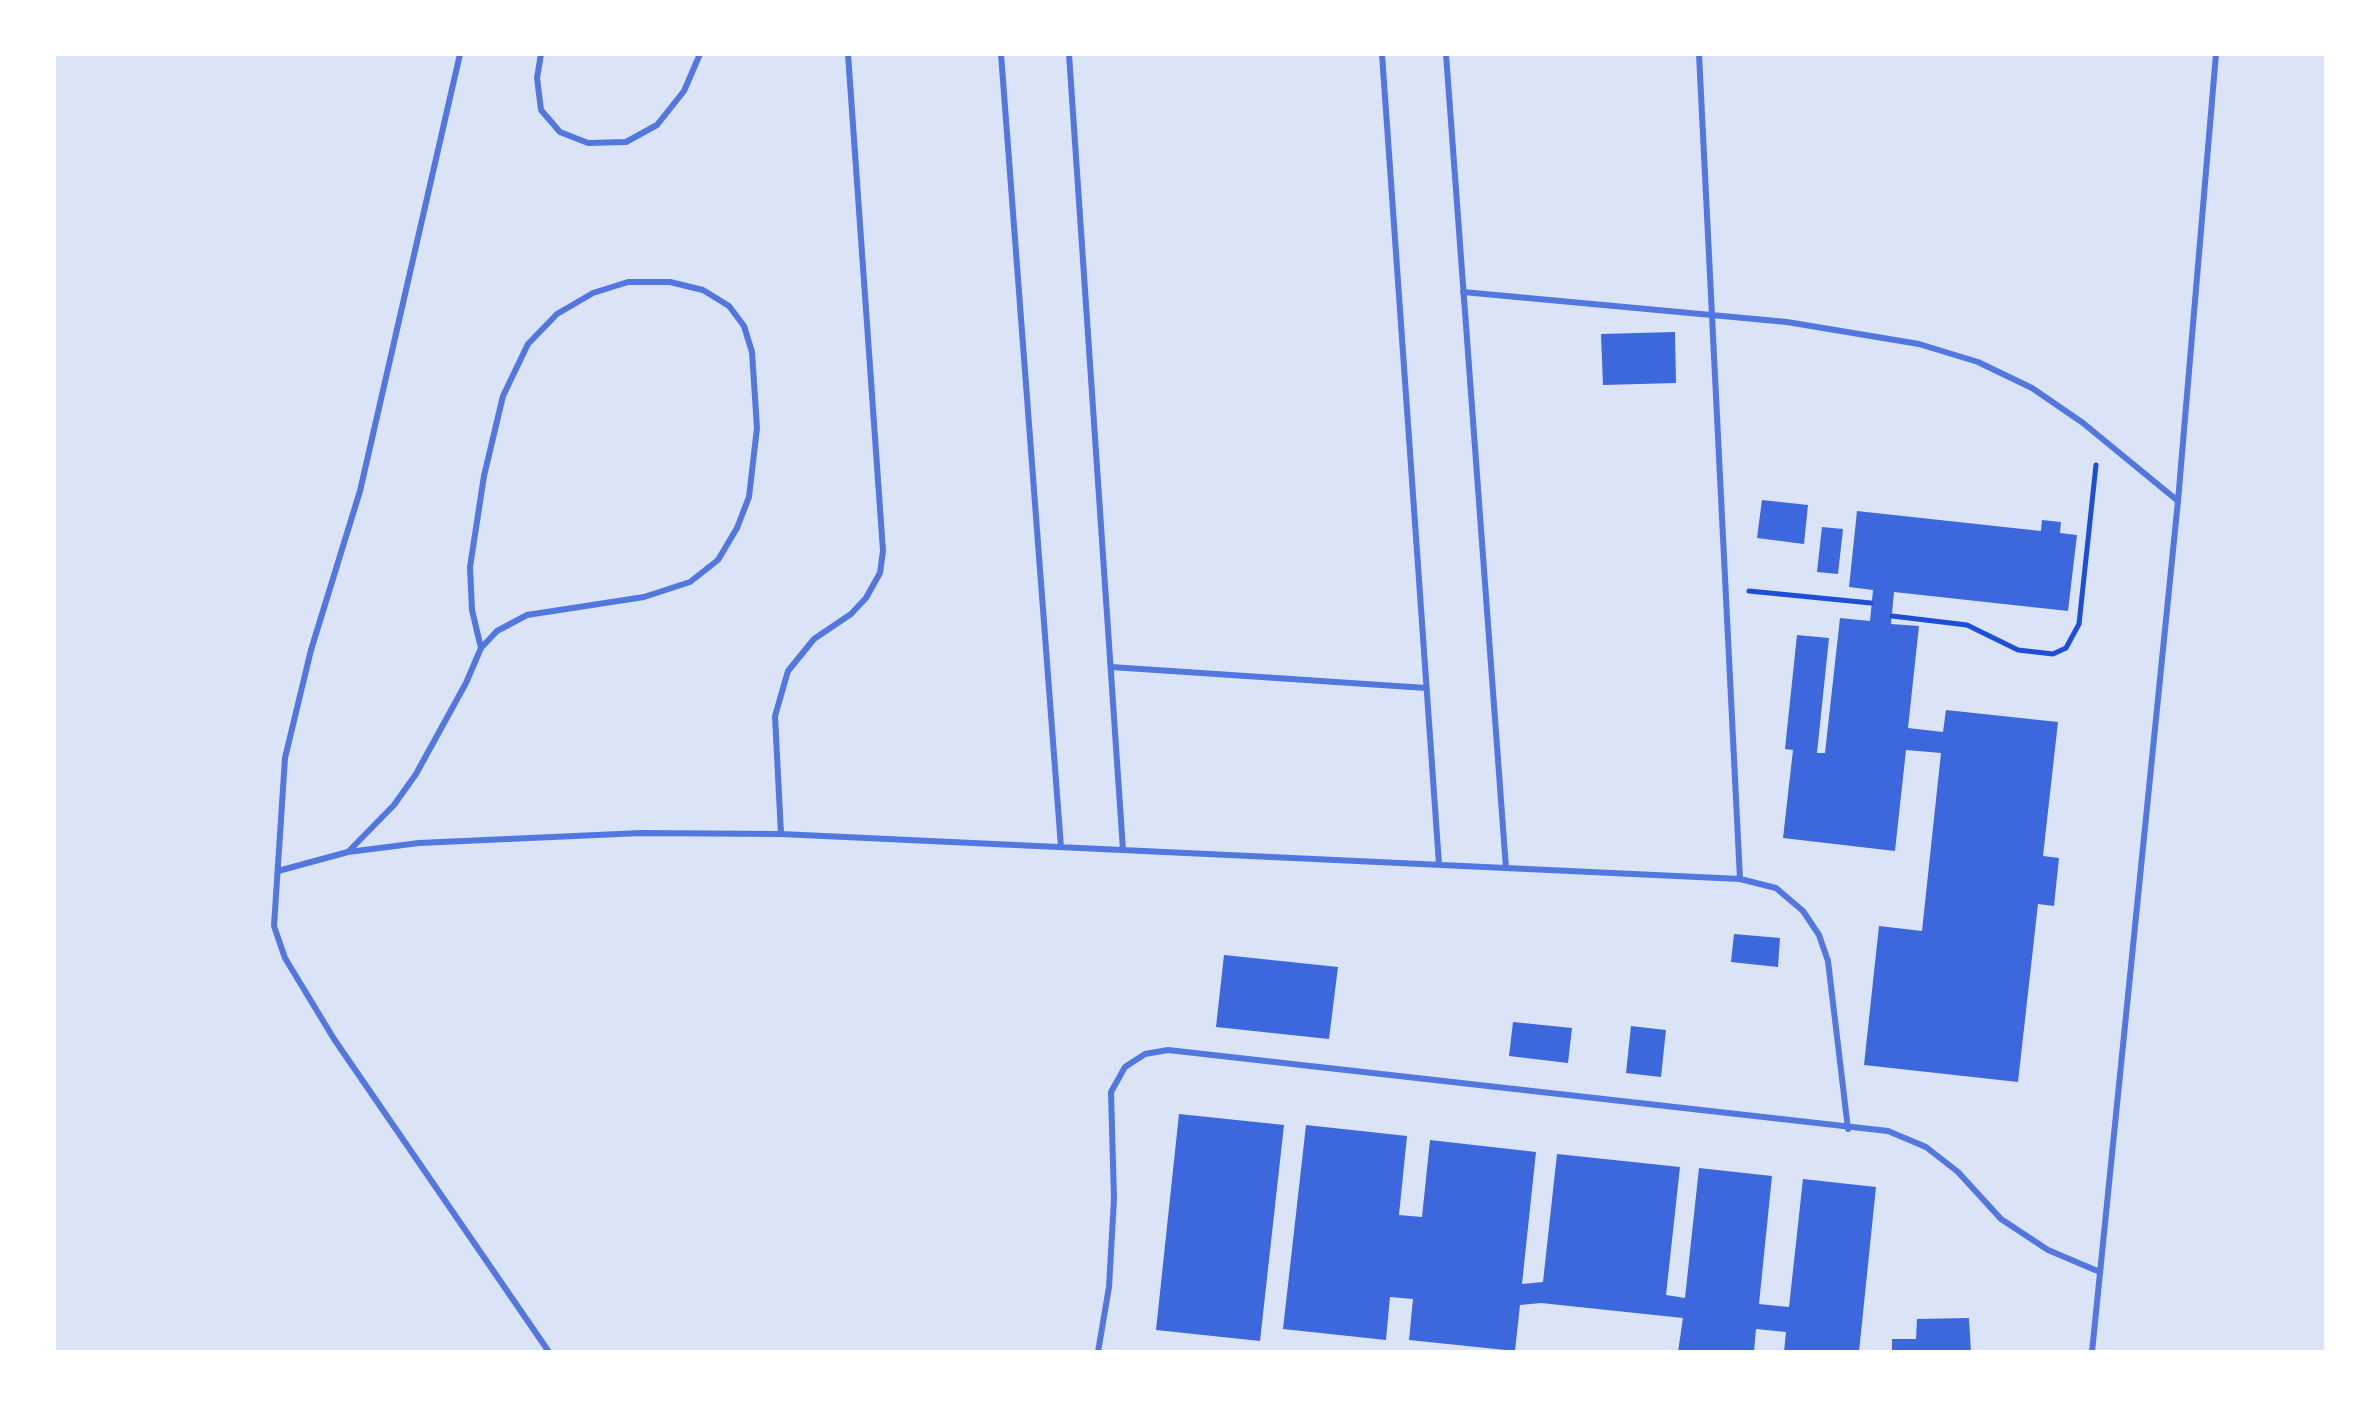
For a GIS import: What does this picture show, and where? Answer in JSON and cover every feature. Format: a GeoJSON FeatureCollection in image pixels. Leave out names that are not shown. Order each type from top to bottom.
{"type":"FeatureCollection","features":[{"type":"Feature","properties":{"kind":"lane"},"geometry":{"type":"LineString","coordinates":[[460,54],[360,491],[311,650],[285,758],[274,926],[285,958],[334,1039],[549,1352]]}},
{"type":"Feature","properties":{"kind":"lane"},"geometry":{"type":"LineString","coordinates":[[541,54],[537,78],[541,110],[560,132],[588,143],[626,142],[657,125],[684,91],[700,54]]}},
{"type":"Feature","properties":{"kind":"lane"},"geometry":{"type":"LineString","coordinates":[[781,834],[775,716],[788,671],[814,639],[851,614],[866,598],[880,573],[883,551],[848,54]]}},
{"type":"Feature","properties":{"kind":"lane"},"geometry":{"type":"LineString","coordinates":[[1001,54],[1061,847]]}},
{"type":"Feature","properties":{"kind":"lane"},"geometry":{"type":"LineString","coordinates":[[1069,54],[1123,850]]}},
{"type":"Feature","properties":{"kind":"lane"},"geometry":{"type":"LineString","coordinates":[[1382,54],[1439,864]]}},
{"type":"Feature","properties":{"kind":"lane"},"geometry":{"type":"LineString","coordinates":[[1446,54],[1506,868]]}},
{"type":"Feature","properties":{"kind":"lane"},"geometry":{"type":"LineString","coordinates":[[1699,54],[1740,879]]}},
{"type":"Feature","properties":{"kind":"lane"},"geometry":{"type":"LineString","coordinates":[[2092,1352],[2178,501],[2216,54]]}},
{"type":"Feature","properties":{"kind":"lane"},"geometry":{"type":"LineString","coordinates":[[348,852],[394,805],[416,774],[466,683],[481,648],[497,631],[527,615],[644,597],[690,582],[718,560],[737,528],[749,497],[757,428],[752,352],[744,326],[729,306],[703,290],[681,285],[628,282],[593,293],[557,314],[528,344],[503,396],[484,476],[470,567],[472,610],[481,648]]}},
{"type":"Feature","properties":{"kind":"lane"},"geometry":{"type":"LineString","coordinates":[[1463,292],[1787,322],[1919,344],[1978,362],[2032,388],[2099,436],[2178,501]]}},
{"type":"Feature","properties":{"kind":"lane"},"geometry":{"type":"LineString","coordinates":[[1111,667],[1426,688]]}},
{"type":"Feature","properties":{"kind":"lane"},"geometry":{"type":"LineString","coordinates":[[278,871],[348,852],[419,843],[641,833],[781,834],[1740,879],[1776,888],[1803,911],[1819,935],[1828,961],[1848,1129]]}},
{"type":"Feature","properties":{"kind":"lane"},"geometry":{"type":"LineString","coordinates":[[1098,1352],[1109,1287],[1114,1199],[1111,1092],[1125,1067],[1145,1054],[1168,1050],[1848,1129],[1888,1131],[1926,1147],[1958,1172],[2001,1219],[2048,1250],[2100,1272]]}},
{"type":"Feature","properties":{"kind":"path"},"geometry":{"type":"LineString","coordinates":[[1892,616],[1967,625],[2018,650],[2053,654],[2066,648],[2079,624],[2099,436]]}},
{"type":"Feature","properties":{"kind":"path"},"geometry":{"type":"LineString","coordinates":[[1726,588],[1871,603]]}},
{"type":"Feature","properties":{"kind":"shaded area"},"geometry":{"type":"Polygon","coordinates":[[[54,54],[2326,54],[2326,1352],[54,1352],[54,54]]]}},
{"type":"Feature","properties":{"kind":"building"},"geometry":{"type":"Polygon","coordinates":[[[1675,332],[1676,383],[1603,385],[1601,334],[1675,332]]]}},
{"type":"Feature","properties":{"kind":"building"},"geometry":{"type":"Polygon","coordinates":[[[1762,500],[1808,505],[1804,544],[1757,538],[1762,500]]]}},
{"type":"Feature","properties":{"kind":"building"},"geometry":{"type":"Polygon","coordinates":[[[1857,511],[2041,531],[2042,520],[2061,522],[2060,533],[2077,535],[2068,611],[1894,592],[1891,624],[1919,626],[1908,728],[1943,732],[1946,710],[2058,722],[2043,856],[2059,858],[2054,906],[2038,904],[2018,1082],[1864,1065],[1879,926],[1922,931],[1941,753],[1906,750],[1895,851],[1783,838],[1793,750],[1785,749],[1797,635],[1829,638],[1817,753],[1825,753],[1840,618],[1870,621],[1873,590],[1849,587],[1857,511]]]}},
{"type":"Feature","properties":{"kind":"building"},"geometry":{"type":"Polygon","coordinates":[[[1822,527],[1843,529],[1838,574],[1817,572],[1822,527]]]}},
{"type":"Feature","properties":{"kind":"building"},"geometry":{"type":"Polygon","coordinates":[[[1734,934],[1780,938],[1778,967],[1731,962],[1734,934]]]}},
{"type":"Feature","properties":{"kind":"building"},"geometry":{"type":"Polygon","coordinates":[[[1224,955],[1338,967],[1329,1039],[1216,1027],[1224,955]]]}},
{"type":"Feature","properties":{"kind":"building"},"geometry":{"type":"Polygon","coordinates":[[[1513,1022],[1572,1028],[1568,1063],[1509,1056],[1513,1022]]]}},
{"type":"Feature","properties":{"kind":"building"},"geometry":{"type":"Polygon","coordinates":[[[1631,1026],[1666,1030],[1661,1077],[1626,1073],[1631,1026]]]}},
{"type":"Feature","properties":{"kind":"building"},"geometry":{"type":"Polygon","coordinates":[[[1179,1114],[1284,1125],[1260,1341],[1156,1330],[1179,1114]]]}},
{"type":"Feature","properties":{"kind":"building"},"geometry":{"type":"Polygon","coordinates":[[[1306,1125],[1407,1136],[1399,1215],[1422,1217],[1430,1140],[1536,1152],[1522,1284],[1543,1282],[1557,1154],[1680,1167],[1666,1295],[1685,1298],[1699,1168],[1772,1176],[1759,1304],[1789,1307],[1803,1179],[1876,1187],[1859,1352],[1784,1352],[1786,1332],[1756,1329],[1754,1352],[1678,1352],[1683,1318],[1541,1303],[1520,1305],[1515,1351],[1409,1340],[1413,1299],[1390,1297],[1386,1340],[1283,1329],[1306,1125]]]}},
{"type":"Feature","properties":{"kind":"building"},"geometry":{"type":"Polygon","coordinates":[[[1969,1318],[1971,1352],[1892,1352],[1892,1339],[1916,1339],[1917,1319],[1969,1318]]]}}]}
